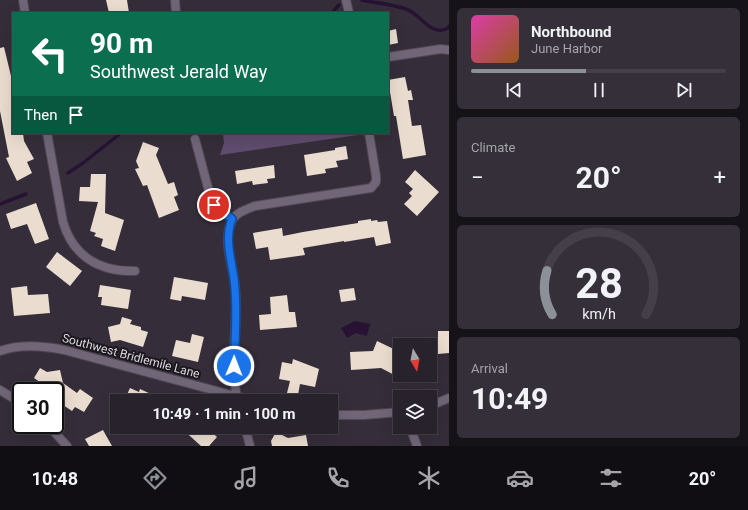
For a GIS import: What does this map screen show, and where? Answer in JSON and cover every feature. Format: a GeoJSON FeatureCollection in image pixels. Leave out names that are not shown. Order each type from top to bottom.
{"type":"FeatureCollection","features":[{"type":"Feature","properties":{"kind":"street"},"geometry":{"type":"LineString","coordinates":[[23,0],[25,12]]}},
{"type":"Feature","properties":{"kind":"street"},"geometry":{"type":"LineString","coordinates":[[175,0],[176,12]]}},
{"type":"Feature","properties":{"kind":"street"},"geometry":{"type":"LineString","coordinates":[[346,0],[348,12]]}},
{"type":"Feature","properties":{"kind":"street"},"geometry":{"type":"LineString","coordinates":[[389,57],[441,49],[449,50]]}},
{"type":"Feature","properties":{"kind":"street"},"geometry":{"type":"LineString","coordinates":[[47,134],[65,231],[73,244],[83,255],[96,264],[118,271],[134,271]]}},
{"type":"Feature","properties":{"kind":"street"},"geometry":{"type":"LineString","coordinates":[[237,394],[234,380],[235,287],[228,240],[229,227],[232,219],[238,214],[256,206],[367,189],[374,186],[376,176],[369,134]]}},
{"type":"Feature","properties":{"kind":"street"},"geometry":{"type":"LineString","coordinates":[[195,139],[211,199],[214,205],[232,219]]}},
{"type":"Feature","properties":{"kind":"street","name":"Southwest Bridlemile Lane"},"geometry":{"type":"LineString","coordinates":[[0,351],[22,347],[53,348],[64,350],[220,394]]}},
{"type":"Feature","properties":{"kind":"street"},"geometry":{"type":"LineString","coordinates":[[0,390],[12,397]]}},
{"type":"Feature","properties":{"kind":"street"},"geometry":{"type":"LineString","coordinates":[[437,403],[449,398]]}},
{"type":"Feature","properties":{"kind":"street"},"geometry":{"type":"LineString","coordinates":[[338,415],[393,413]]}},
{"type":"Feature","properties":{"kind":"street"},"geometry":{"type":"LineString","coordinates":[[56,434],[67,446]]}},
{"type":"Feature","properties":{"kind":"street"},"geometry":{"type":"LineString","coordinates":[[247,434],[250,446]]}},
{"type":"Feature","properties":{"kind":"street"},"geometry":{"type":"LineString","coordinates":[[413,434],[417,446]]}},
{"type":"Feature","properties":{"kind":"shaded area"},"geometry":{"type":"Polygon","coordinates":[[[223,134],[358,134],[220,155],[224,143],[223,134]]]}},
{"type":"Feature","properties":{"kind":"shaded area"},"geometry":{"type":"Polygon","coordinates":[[[355,321],[370,324],[367,336],[356,333],[347,338],[341,328],[355,321]]]}},
{"type":"Feature","properties":{"kind":"building"},"geometry":{"type":"Polygon","coordinates":[[[106,0],[127,0],[129,12],[109,12],[106,0]]]}},
{"type":"Feature","properties":{"kind":"building"},"geometry":{"type":"Polygon","coordinates":[[[396,29],[398,43],[389,45],[389,31],[396,29]]]}},
{"type":"Feature","properties":{"kind":"building"},"geometry":{"type":"Polygon","coordinates":[[[4,47],[12,76],[12,134],[23,134],[24,141],[34,159],[27,162],[32,173],[17,181],[6,158],[9,157],[0,111],[0,48],[4,47]]]}},
{"type":"Feature","properties":{"kind":"building"},"geometry":{"type":"Polygon","coordinates":[[[405,77],[408,91],[411,90],[413,100],[408,100],[412,126],[421,125],[426,155],[403,159],[396,116],[394,116],[389,80],[405,77]]]}},
{"type":"Feature","properties":{"kind":"building"},"geometry":{"type":"Polygon","coordinates":[[[143,142],[159,148],[156,155],[168,184],[174,182],[178,195],[174,197],[179,210],[159,218],[147,185],[143,186],[135,169],[139,168],[136,161],[143,142]]]}},
{"type":"Feature","properties":{"kind":"building"},"geometry":{"type":"Polygon","coordinates":[[[346,146],[348,159],[336,161],[338,167],[325,169],[326,173],[307,176],[304,155],[335,150],[335,148],[346,146]]]}},
{"type":"Feature","properties":{"kind":"building"},"geometry":{"type":"Polygon","coordinates":[[[274,165],[275,178],[267,179],[268,183],[253,185],[252,181],[237,184],[235,171],[274,165]]]}},
{"type":"Feature","properties":{"kind":"building"},"geometry":{"type":"Polygon","coordinates":[[[415,170],[439,192],[417,216],[404,204],[412,196],[409,193],[413,189],[405,182],[415,170]]]}},
{"type":"Feature","properties":{"kind":"building"},"geometry":{"type":"Polygon","coordinates":[[[91,174],[106,174],[105,213],[124,220],[115,251],[101,246],[103,239],[94,236],[96,233],[90,231],[98,202],[79,201],[80,187],[90,187],[91,174]]]}},
{"type":"Feature","properties":{"kind":"building"},"geometry":{"type":"Polygon","coordinates":[[[36,203],[49,239],[35,244],[27,224],[11,229],[6,214],[36,203]]]}},
{"type":"Feature","properties":{"kind":"building"},"geometry":{"type":"Polygon","coordinates":[[[371,219],[371,221],[377,220],[378,222],[387,221],[391,243],[376,246],[374,237],[344,241],[303,248],[305,255],[270,260],[268,247],[256,249],[253,233],[282,228],[283,236],[358,223],[358,221],[371,219]]]}},
{"type":"Feature","properties":{"kind":"building"},"geometry":{"type":"Polygon","coordinates":[[[57,252],[82,271],[70,286],[46,267],[57,252]]]}},
{"type":"Feature","properties":{"kind":"building"},"geometry":{"type":"Polygon","coordinates":[[[174,277],[208,283],[205,300],[182,296],[181,301],[170,299],[174,277]]]}},
{"type":"Feature","properties":{"kind":"building"},"geometry":{"type":"Polygon","coordinates":[[[100,285],[131,290],[128,309],[101,305],[102,297],[98,297],[100,285]]]}},
{"type":"Feature","properties":{"kind":"building"},"geometry":{"type":"Polygon","coordinates":[[[27,286],[28,295],[48,294],[50,313],[14,316],[11,288],[27,286]]]}},
{"type":"Feature","properties":{"kind":"building"},"geometry":{"type":"Polygon","coordinates":[[[354,288],[356,300],[341,302],[339,290],[354,288]]]}},
{"type":"Feature","properties":{"kind":"building"},"geometry":{"type":"Polygon","coordinates":[[[287,295],[289,312],[295,312],[297,327],[260,330],[259,315],[271,314],[270,297],[287,295]]]}},
{"type":"Feature","properties":{"kind":"building"},"geometry":{"type":"Polygon","coordinates":[[[122,317],[132,320],[130,324],[141,327],[141,330],[148,332],[143,347],[120,340],[111,342],[108,327],[120,324],[122,317]]]}},
{"type":"Feature","properties":{"kind":"building"},"geometry":{"type":"Polygon","coordinates":[[[438,331],[449,331],[449,353],[438,354],[438,331]]]}},
{"type":"Feature","properties":{"kind":"building"},"geometry":{"type":"Polygon","coordinates":[[[192,334],[204,337],[198,362],[172,356],[176,340],[190,343],[192,334]]]}},
{"type":"Feature","properties":{"kind":"building"},"geometry":{"type":"Polygon","coordinates":[[[377,341],[393,349],[393,374],[381,368],[351,370],[350,352],[373,351],[377,341]]]}},
{"type":"Feature","properties":{"kind":"building"},"geometry":{"type":"Polygon","coordinates":[[[293,359],[319,369],[315,387],[300,384],[298,394],[287,393],[290,381],[279,379],[282,362],[292,364],[293,359]]]}},
{"type":"Feature","properties":{"kind":"building"},"geometry":{"type":"Polygon","coordinates":[[[40,368],[47,372],[60,370],[63,382],[40,382],[34,378],[40,368]]]}},
{"type":"Feature","properties":{"kind":"building"},"geometry":{"type":"Polygon","coordinates":[[[64,384],[77,393],[80,389],[93,398],[84,412],[75,407],[72,411],[64,406],[64,384]]]}},
{"type":"Feature","properties":{"kind":"building"},"geometry":{"type":"Polygon","coordinates":[[[130,388],[139,392],[140,389],[151,394],[127,394],[130,388]]]}},
{"type":"Feature","properties":{"kind":"building"},"geometry":{"type":"Polygon","coordinates":[[[103,430],[112,446],[89,446],[85,439],[103,430]]]}},
{"type":"Feature","properties":{"kind":"building"},"geometry":{"type":"Polygon","coordinates":[[[188,434],[214,434],[217,437],[209,446],[201,446],[188,434]]]}},
{"type":"Feature","properties":{"kind":"building"},"geometry":{"type":"Polygon","coordinates":[[[275,434],[280,434],[288,438],[306,435],[308,446],[272,446],[271,441],[275,434]]]}},
{"type":"Feature","properties":{"kind":"waterway"},"geometry":{"type":"LineString","coordinates":[[362,0],[401,7],[411,11],[426,24],[436,30],[442,30],[448,28],[449,26]]}},
{"type":"Feature","properties":{"kind":"waterway"},"geometry":{"type":"LineString","coordinates":[[333,12],[339,5]]}},
{"type":"Feature","properties":{"kind":"waterway"},"geometry":{"type":"LineString","coordinates":[[68,173],[120,134]]}},
{"type":"Feature","properties":{"kind":"waterway"},"geometry":{"type":"LineString","coordinates":[[0,204],[26,194]]}},
{"type":"Feature","properties":{"kind":"route"},"geometry":{"type":"LineString","coordinates":[[214,205],[232,219],[229,227],[228,240],[235,287],[236,314],[234,366]]}}]}
